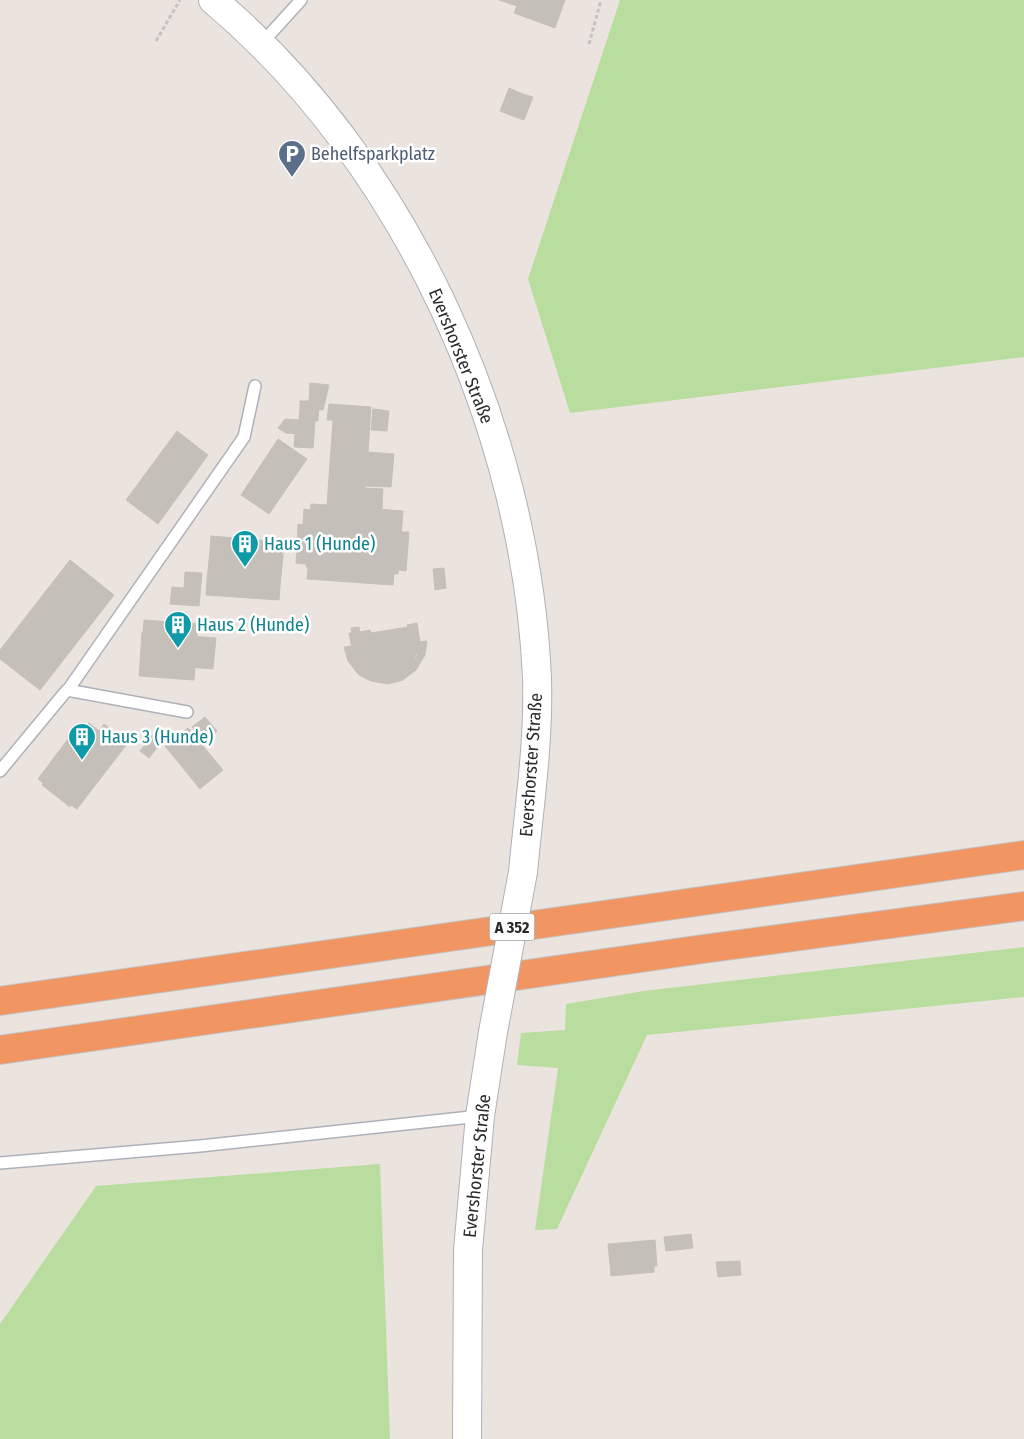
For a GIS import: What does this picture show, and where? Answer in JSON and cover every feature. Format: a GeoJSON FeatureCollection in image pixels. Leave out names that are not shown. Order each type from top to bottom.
{"type":"FeatureCollection","features":[{"type":"Feature","properties":{"kind":"highway","name":"A 352"},"geometry":{"type":"LineString","coordinates":[[0,1001],[1024,855]]}},
{"type":"Feature","properties":{"kind":"highway"},"geometry":{"type":"LineString","coordinates":[[0,1050],[703,949],[1024,906]]}},
{"type":"Feature","properties":{"kind":"street","name":"Evershorster Straße"},"geometry":{"type":"LineString","coordinates":[[214,0],[262,43],[309,95],[387,203],[423,265],[451,324],[485,405],[516,524],[532,612],[537,680],[536,743],[523,872],[493,1032],[480,1116],[468,1250],[467,1439]]}},
{"type":"Feature","properties":{"kind":"lane"},"geometry":{"type":"LineString","coordinates":[[262,43],[301,0]]}},
{"type":"Feature","properties":{"kind":"lane"},"geometry":{"type":"LineString","coordinates":[[0,772],[68,690],[244,437],[255,386]]}},
{"type":"Feature","properties":{"kind":"lane"},"geometry":{"type":"LineString","coordinates":[[68,690],[186,712]]}},
{"type":"Feature","properties":{"kind":"lane"},"geometry":{"type":"LineString","coordinates":[[0,1162],[200,1146],[480,1116]]}},
{"type":"Feature","properties":{"kind":"path"},"geometry":{"type":"LineString","coordinates":[[156,41],[180,0]]}},
{"type":"Feature","properties":{"kind":"path"},"geometry":{"type":"LineString","coordinates":[[589,44],[601,0]]}},
{"type":"Feature","properties":{"kind":"green space"},"geometry":{"type":"Polygon","coordinates":[[[620,0],[1024,0],[1024,357],[570,413],[528,279],[620,0]]]}},
{"type":"Feature","properties":{"kind":"green space"},"geometry":{"type":"Polygon","coordinates":[[[1024,947],[1024,997],[647,1035],[557,1229],[535,1230],[558,1068],[517,1065],[521,1033],[565,1030],[566,1004],[644,991],[1024,947]]]}},
{"type":"Feature","properties":{"kind":"green space"},"geometry":{"type":"Polygon","coordinates":[[[380,1164],[390,1439],[0,1439],[0,1324],[96,1186],[380,1164]]]}},
{"type":"Feature","properties":{"kind":"building"},"geometry":{"type":"Polygon","coordinates":[[[499,0],[565,0],[555,28],[514,13],[517,6],[499,0]]]}},
{"type":"Feature","properties":{"kind":"building"},"geometry":{"type":"Polygon","coordinates":[[[509,88],[523,94],[515,117],[500,111],[509,88]]]}},
{"type":"Feature","properties":{"kind":"building"},"geometry":{"type":"Polygon","coordinates":[[[523,94],[533,97],[524,120],[515,117],[523,94]]]}},
{"type":"Feature","properties":{"kind":"building"},"geometry":{"type":"Polygon","coordinates":[[[310,383],[329,385],[323,410],[300,407],[300,401],[309,401],[310,383]]]}},
{"type":"Feature","properties":{"kind":"building"},"geometry":{"type":"Polygon","coordinates":[[[329,404],[371,407],[368,452],[394,454],[391,487],[365,486],[364,508],[403,511],[398,574],[306,567],[311,504],[327,505],[333,420],[327,420],[329,404]]]}},
{"type":"Feature","properties":{"kind":"building"},"geometry":{"type":"Polygon","coordinates":[[[300,407],[319,408],[318,421],[299,420],[300,407]]]}},
{"type":"Feature","properties":{"kind":"building"},"geometry":{"type":"Polygon","coordinates":[[[373,409],[389,411],[387,431],[371,430],[373,409]]]}},
{"type":"Feature","properties":{"kind":"building"},"geometry":{"type":"Polygon","coordinates":[[[285,419],[315,421],[314,435],[286,433],[278,428],[285,419]]]}},
{"type":"Feature","properties":{"kind":"building"},"geometry":{"type":"Polygon","coordinates":[[[177,431],[208,455],[158,524],[126,500],[177,431]]]}},
{"type":"Feature","properties":{"kind":"building"},"geometry":{"type":"Polygon","coordinates":[[[295,434],[314,435],[313,448],[294,447],[295,434]]]}},
{"type":"Feature","properties":{"kind":"building"},"geometry":{"type":"Polygon","coordinates":[[[278,439],[307,459],[269,514],[241,495],[278,439]]]}},
{"type":"Feature","properties":{"kind":"building"},"geometry":{"type":"Polygon","coordinates":[[[365,488],[383,489],[382,509],[364,508],[365,488]]]}},
{"type":"Feature","properties":{"kind":"building"},"geometry":{"type":"Polygon","coordinates":[[[304,509],[310,510],[306,564],[296,563],[298,524],[303,525],[304,509]]]}},
{"type":"Feature","properties":{"kind":"building"},"geometry":{"type":"Polygon","coordinates":[[[401,532],[409,532],[406,571],[399,570],[401,532]]]}},
{"type":"Feature","properties":{"kind":"building"},"geometry":{"type":"Polygon","coordinates":[[[211,536],[281,542],[280,552],[283,552],[283,556],[210,550],[211,536]]]}},
{"type":"Feature","properties":{"kind":"building","name":"Haus 1 (Hunde)"},"geometry":{"type":"Polygon","coordinates":[[[210,550],[283,556],[280,586],[207,580],[210,550]]]}},
{"type":"Feature","properties":{"kind":"building"},"geometry":{"type":"Polygon","coordinates":[[[70,560],[114,595],[40,690],[0,659],[0,650],[70,560]]]}},
{"type":"Feature","properties":{"kind":"building"},"geometry":{"type":"Polygon","coordinates":[[[308,567],[394,574],[393,585],[307,579],[308,567]]]}},
{"type":"Feature","properties":{"kind":"building"},"geometry":{"type":"Polygon","coordinates":[[[444,568],[446,588],[435,590],[433,569],[444,568]]]}},
{"type":"Feature","properties":{"kind":"building"},"geometry":{"type":"Polygon","coordinates":[[[185,572],[202,573],[199,606],[170,604],[172,587],[184,588],[185,572]]]}},
{"type":"Feature","properties":{"kind":"building"},"geometry":{"type":"Polygon","coordinates":[[[207,580],[280,586],[279,600],[206,595],[207,580]]]}},
{"type":"Feature","properties":{"kind":"building"},"geometry":{"type":"Polygon","coordinates":[[[144,620],[198,624],[197,636],[143,632],[144,620]]]}},
{"type":"Feature","properties":{"kind":"building"},"geometry":{"type":"Polygon","coordinates":[[[417,623],[420,642],[418,651],[411,664],[401,672],[391,676],[375,675],[362,668],[354,658],[349,633],[352,633],[351,628],[359,627],[360,632],[370,630],[371,633],[408,627],[407,625],[417,623]]]}},
{"type":"Feature","properties":{"kind":"building","name":"Haus 2 (Hunde)"},"geometry":{"type":"Polygon","coordinates":[[[142,632],[216,638],[213,669],[140,663],[142,632]]]}},
{"type":"Feature","properties":{"kind":"building"},"geometry":{"type":"Polygon","coordinates":[[[427,641],[425,655],[416,670],[403,680],[388,684],[371,681],[359,675],[348,661],[344,647],[351,646],[358,663],[368,672],[379,676],[391,676],[401,672],[411,664],[417,656],[420,642],[427,641]]]}},
{"type":"Feature","properties":{"kind":"building"},"geometry":{"type":"Polygon","coordinates":[[[140,663],[195,668],[194,680],[139,676],[140,663]]]}},
{"type":"Feature","properties":{"kind":"building"},"geometry":{"type":"Polygon","coordinates":[[[205,717],[217,731],[204,742],[192,727],[205,717]]]}},
{"type":"Feature","properties":{"kind":"building","name":"Haus 3 (Hunde)"},"geometry":{"type":"Polygon","coordinates":[[[89,723],[99,731],[104,724],[122,738],[70,807],[42,785],[89,723]]]}},
{"type":"Feature","properties":{"kind":"building"},"geometry":{"type":"Polygon","coordinates":[[[188,728],[223,770],[207,783],[172,741],[188,728]]]}},
{"type":"Feature","properties":{"kind":"building"},"geometry":{"type":"Polygon","coordinates":[[[153,734],[162,741],[149,758],[140,751],[153,734]]]}},
{"type":"Feature","properties":{"kind":"building"},"geometry":{"type":"Polygon","coordinates":[[[71,735],[77,739],[43,783],[38,779],[71,735]]]}},
{"type":"Feature","properties":{"kind":"building"},"geometry":{"type":"Polygon","coordinates":[[[121,739],[127,744],[77,809],[71,805],[121,739]]]}},
{"type":"Feature","properties":{"kind":"building"},"geometry":{"type":"Polygon","coordinates":[[[172,741],[207,783],[200,789],[165,746],[172,741]]]}},
{"type":"Feature","properties":{"kind":"building"},"geometry":{"type":"Polygon","coordinates":[[[691,1234],[693,1248],[666,1251],[664,1237],[691,1234]]]}},
{"type":"Feature","properties":{"kind":"building"},"geometry":{"type":"Polygon","coordinates":[[[655,1240],[657,1266],[654,1266],[654,1272],[611,1276],[608,1244],[655,1240]]]}},
{"type":"Feature","properties":{"kind":"building"},"geometry":{"type":"Polygon","coordinates":[[[740,1261],[741,1275],[718,1277],[716,1262],[740,1261]]]}},
{"type":"Feature","properties":{"kind":"place","name":"Behelfsparkplatz"},"geometry":{"type":"Point","coordinates":[292,178]}},
{"type":"Feature","properties":{"kind":"place","name":"Haus 1 (Hunde)"},"geometry":{"type":"Point","coordinates":[245,568]}},
{"type":"Feature","properties":{"kind":"place","name":"Haus 2 (Hunde)"},"geometry":{"type":"Point","coordinates":[178,649]}},
{"type":"Feature","properties":{"kind":"place","name":"Haus 3 (Hunde)"},"geometry":{"type":"Point","coordinates":[82,761]}}]}
